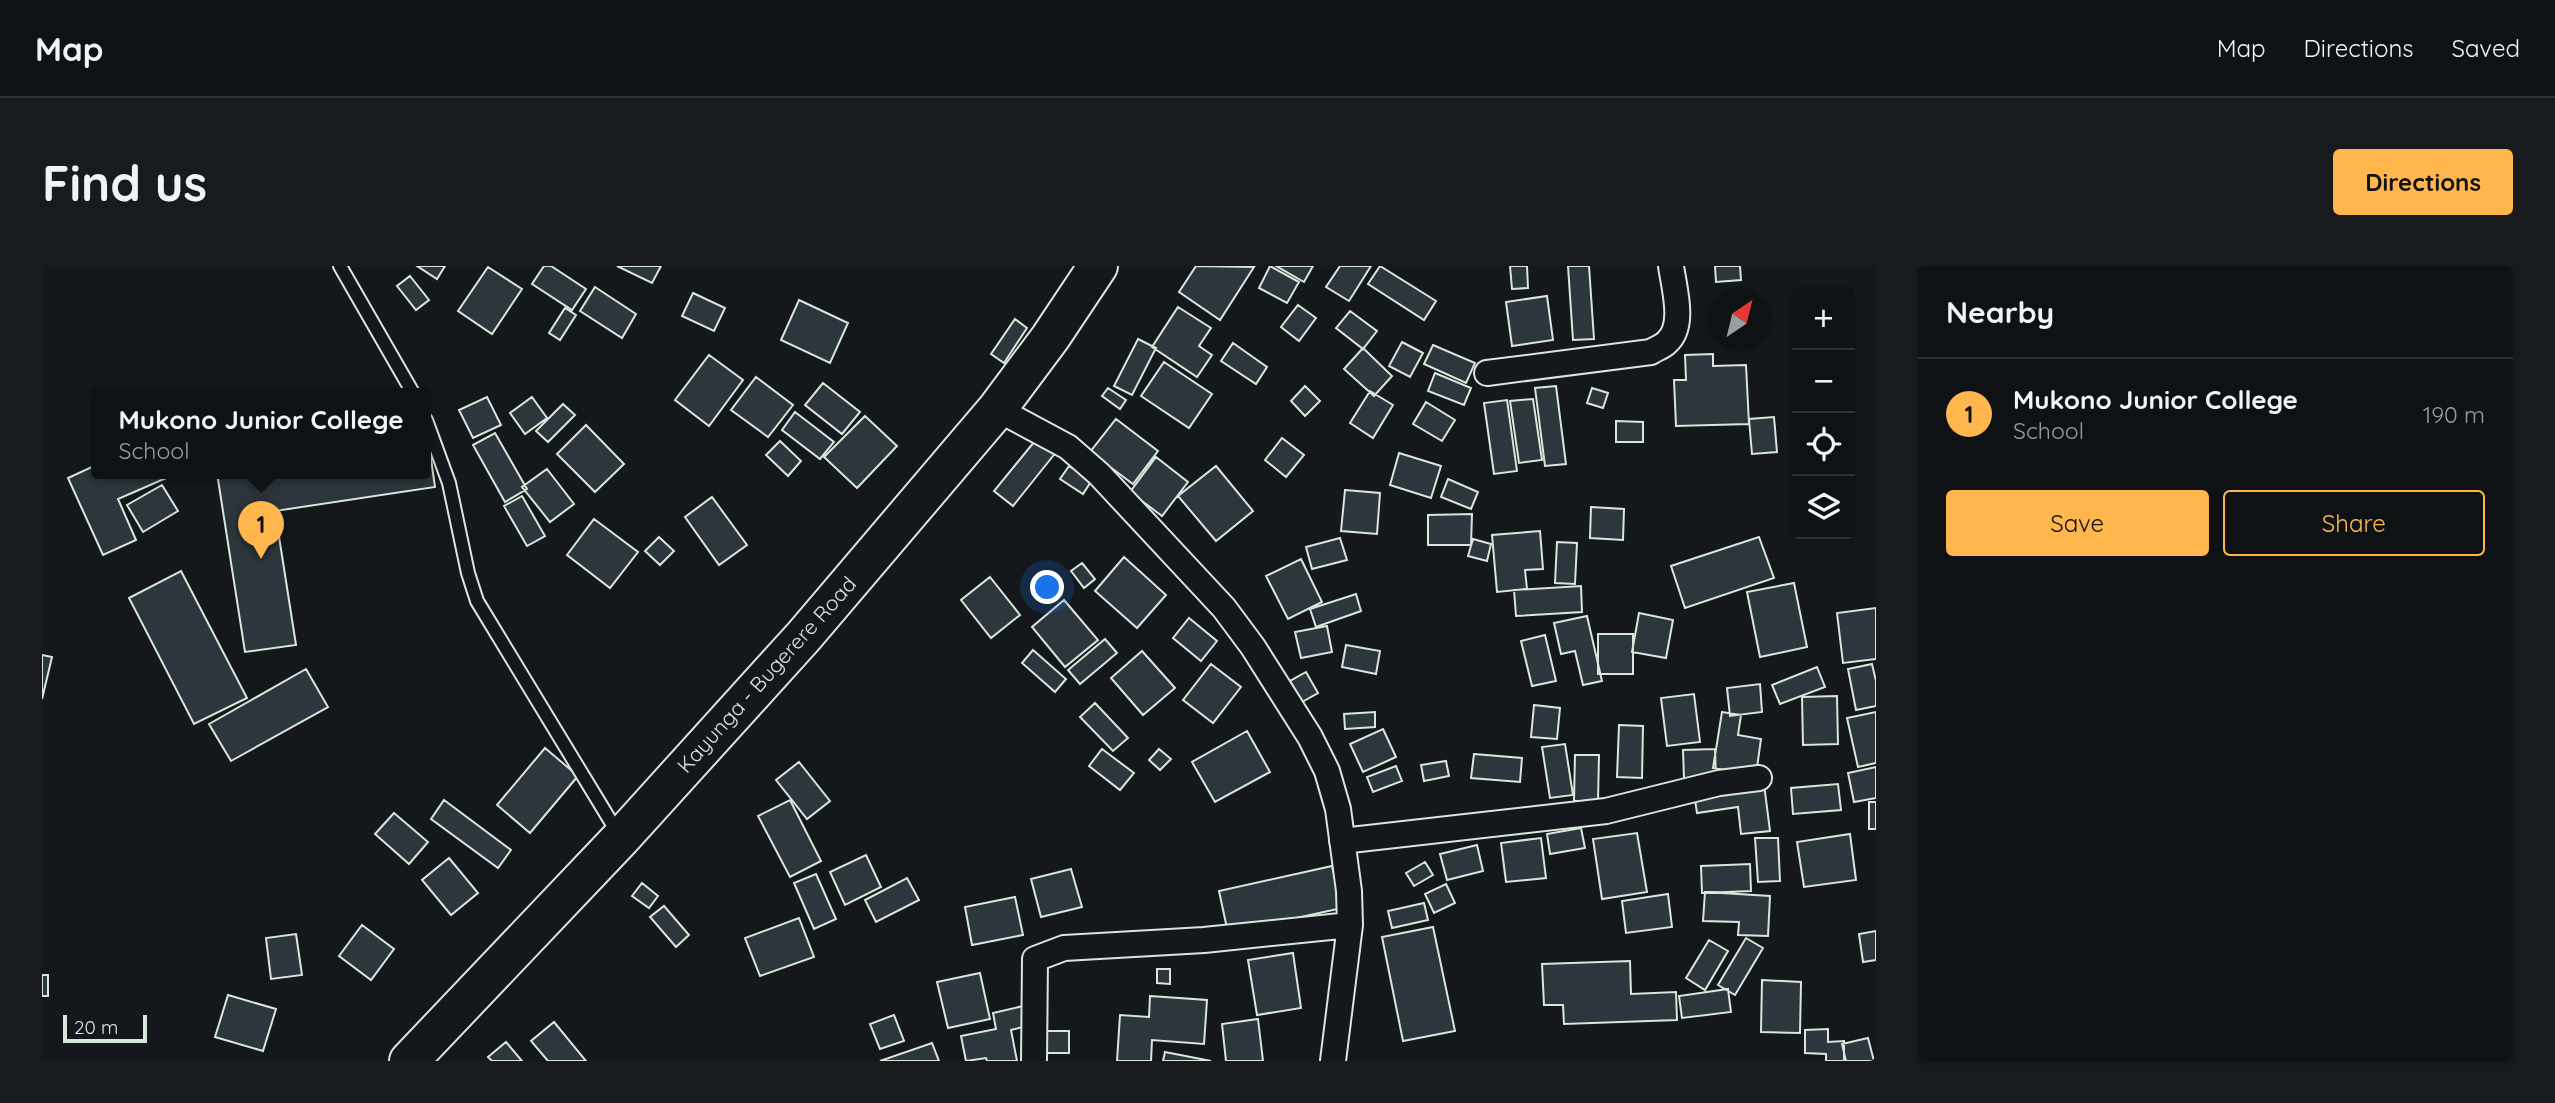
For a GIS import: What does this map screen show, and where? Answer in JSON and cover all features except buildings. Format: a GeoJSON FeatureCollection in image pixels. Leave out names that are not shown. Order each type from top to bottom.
{"type":"FeatureCollection","features":[{"type":"Feature","properties":{"kind":"main road","name":"Kayunga - Bugerere Road"},"geometry":{"type":"LineString","coordinates":[[409,1061],[621,838],[804,636],[998,409],[1098,266]]}},
{"type":"Feature","properties":{"kind":"street"},"geometry":{"type":"LineString","coordinates":[[1487,373],[1651,352],[1667,342],[1675,331],[1677,316],[1671,266]]}},
{"type":"Feature","properties":{"kind":"street"},"geometry":{"type":"LineString","coordinates":[[998,409],[1068,447],[1099,474],[1224,608],[1253,647],[1310,737],[1327,771],[1338,808],[1349,891],[1350,925],[1333,1061]]}},
{"type":"Feature","properties":{"kind":"street"},"geometry":{"type":"LineString","coordinates":[[1342,841],[1606,811],[1719,783],[1759,778]]}},
{"type":"Feature","properties":{"kind":"street"},"geometry":{"type":"LineString","coordinates":[[1034,1061],[1035,959],[1064,948],[1204,940],[1350,925]]}},
{"type":"Feature","properties":{"kind":"lane"},"geometry":{"type":"LineString","coordinates":[[340,266],[410,388]]}},
{"type":"Feature","properties":{"kind":"lane"},"geometry":{"type":"LineString","coordinates":[[431,436],[449,483],[468,573],[477,601],[621,838]]}},
{"type":"Feature","properties":{"kind":"place","name":"Mukono Junior College"},"geometry":{"type":"Point","coordinates":[261,559]}}]}
